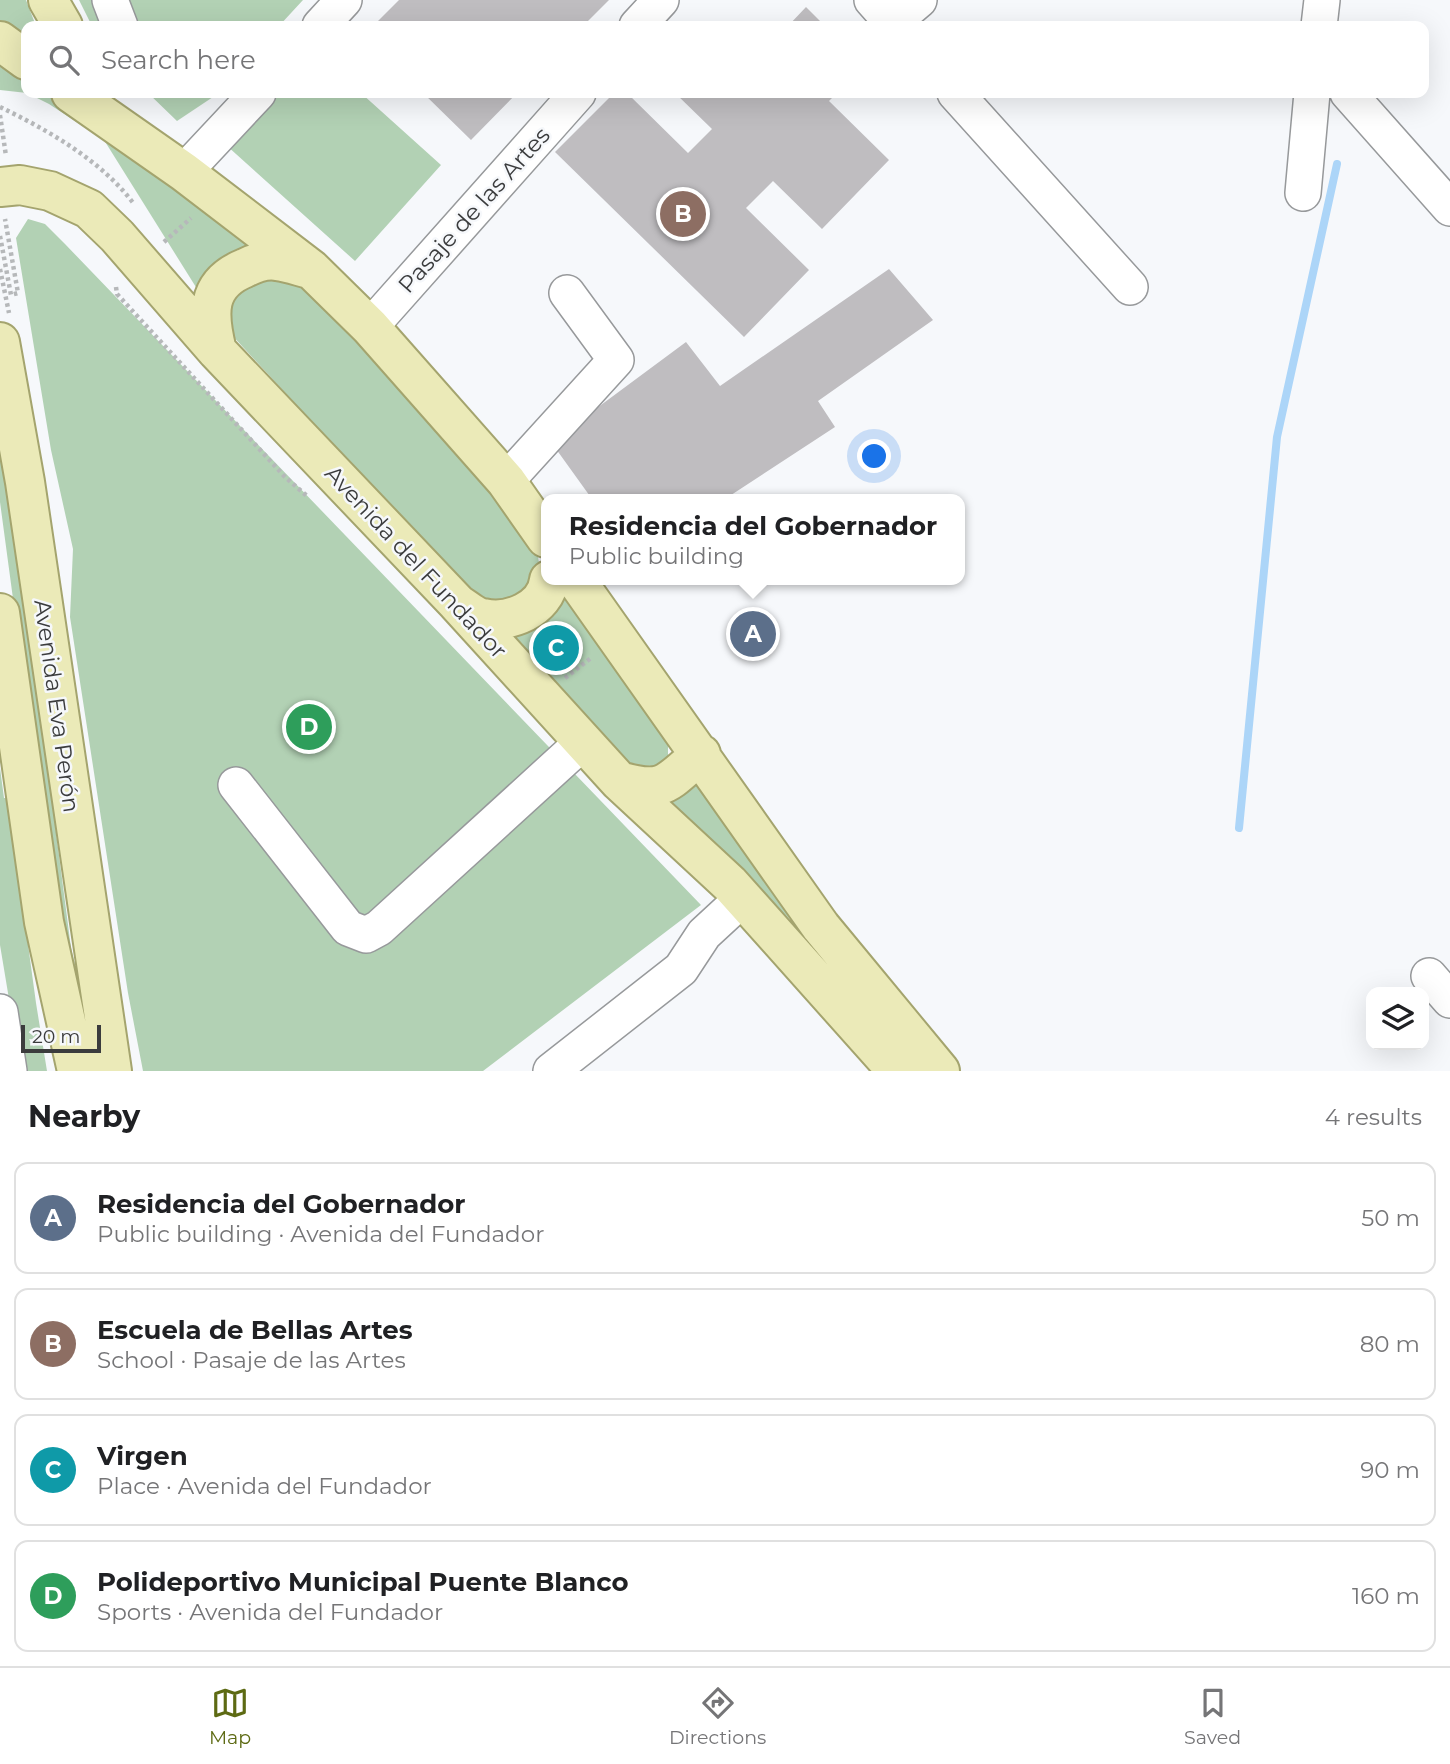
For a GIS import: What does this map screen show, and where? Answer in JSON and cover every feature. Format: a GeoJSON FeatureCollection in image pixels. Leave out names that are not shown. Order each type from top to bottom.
{"type":"FeatureCollection","features":[{"type":"Feature","properties":{"kind":"main road"},"geometry":{"type":"LineString","coordinates":[[48,0],[60,21]]}},
{"type":"Feature","properties":{"kind":"main road"},"geometry":{"type":"LineString","coordinates":[[0,41],[21,56]]}},
{"type":"Feature","properties":{"kind":"main road"},"geometry":{"type":"LineString","coordinates":[[79,98],[216,196],[311,269],[370,327],[506,481],[541,532]]}},
{"type":"Feature","properties":{"kind":"main road"},"geometry":{"type":"LineString","coordinates":[[111,98],[171,164]]}},
{"type":"Feature","properties":{"kind":"main road","name":"Avenida del Fundador"},"geometry":{"type":"LineString","coordinates":[[8,188],[20,184],[50,191],[89,209],[117,236],[217,351],[457,603],[619,781],[743,898],[897,1071]]}},
{"type":"Feature","properties":{"kind":"main road"},"geometry":{"type":"LineString","coordinates":[[217,351],[211,328],[211,304],[220,284],[234,272],[274,260],[311,269]]}},
{"type":"Feature","properties":{"kind":"main road","name":"Avenida Eva Perón"},"geometry":{"type":"LineString","coordinates":[[0,342],[25,482],[112,1071]]}},
{"type":"Feature","properties":{"kind":"main road"},"geometry":{"type":"LineString","coordinates":[[457,603],[481,618],[502,620],[520,616],[535,604],[548,589],[548,585]]}},
{"type":"Feature","properties":{"kind":"main road"},"geometry":{"type":"LineString","coordinates":[[580,585],[821,927],[940,1071]]}},
{"type":"Feature","properties":{"kind":"main road","name":"Avenida Eva Perón"},"geometry":{"type":"LineString","coordinates":[[0,613],[44,922],[77,1071]]}},
{"type":"Feature","properties":{"kind":"main road"},"geometry":{"type":"LineString","coordinates":[[619,781],[645,788],[661,786],[701,754]]}},
{"type":"Feature","properties":{"kind":"street"},"geometry":{"type":"LineString","coordinates":[[110,0],[118,21]]}},
{"type":"Feature","properties":{"kind":"street"},"geometry":{"type":"LineString","coordinates":[[325,21],[344,0]]}},
{"type":"Feature","properties":{"kind":"street"},"geometry":{"type":"LineString","coordinates":[[642,21],[661,0]]}},
{"type":"Feature","properties":{"kind":"street"},"geometry":{"type":"LineString","coordinates":[[886,16],[919,0]]}},
{"type":"Feature","properties":{"kind":"street"},"geometry":{"type":"LineString","coordinates":[[1320,21],[1322,0]]}},
{"type":"Feature","properties":{"kind":"street"},"geometry":{"type":"LineString","coordinates":[[171,164],[252,98]]}},
{"type":"Feature","properties":{"kind":"street","name":"Pasaje de las Artes"},"geometry":{"type":"LineString","coordinates":[[370,327],[574,98]]}},
{"type":"Feature","properties":{"kind":"street"},"geometry":{"type":"LineString","coordinates":[[960,98],[1130,287]]}},
{"type":"Feature","properties":{"kind":"street"},"geometry":{"type":"LineString","coordinates":[[1303,193],[1312,98]]}},
{"type":"Feature","properties":{"kind":"street"},"geometry":{"type":"LineString","coordinates":[[1352,98],[1450,208]]}},
{"type":"Feature","properties":{"kind":"street"},"geometry":{"type":"LineString","coordinates":[[506,481],[616,360],[567,293]]}},
{"type":"Feature","properties":{"kind":"street"},"geometry":{"type":"LineString","coordinates":[[236,785],[348,928],[366,935],[379,928],[583,741]]}},
{"type":"Feature","properties":{"kind":"street"},"geometry":{"type":"LineString","coordinates":[[551,1071],[681,969],[704,934],[743,898]]}},
{"type":"Feature","properties":{"kind":"street"},"geometry":{"type":"LineString","coordinates":[[0,1012],[9,1071]]}},
{"type":"Feature","properties":{"kind":"path"},"geometry":{"type":"LineString","coordinates":[[0,107],[27,120],[87,159],[120,185],[141,214]]}},
{"type":"Feature","properties":{"kind":"path"},"geometry":{"type":"LineString","coordinates":[[0,115],[8,188],[5,217],[18,293],[11,295],[0,236]]}},
{"type":"Feature","properties":{"kind":"path"},"geometry":{"type":"LineString","coordinates":[[155,233],[160,245],[216,196]]}},
{"type":"Feature","properties":{"kind":"path"},"geometry":{"type":"LineString","coordinates":[[542,696],[617,638]]}},
{"type":"Feature","properties":{"kind":"green space"},"geometry":{"type":"Polygon","coordinates":[[[0,0],[26,0],[34,21],[21,21],[21,33],[0,20],[0,0]]]}},
{"type":"Feature","properties":{"kind":"green space"},"geometry":{"type":"Polygon","coordinates":[[[79,0],[303,0],[284,21],[90,21],[79,0]]]}},
{"type":"Feature","properties":{"kind":"green space"},"geometry":{"type":"Polygon","coordinates":[[[0,65],[21,78],[21,92],[0,90],[0,65]]]}},
{"type":"Feature","properties":{"kind":"green space"},"geometry":{"type":"Polygon","coordinates":[[[37,98],[51,98],[118,143],[264,251],[204,300],[104,140],[37,98]]]}},
{"type":"Feature","properties":{"kind":"green space"},"geometry":{"type":"Polygon","coordinates":[[[153,98],[212,98],[177,121],[153,98]]]}},
{"type":"Feature","properties":{"kind":"green space"},"geometry":{"type":"Polygon","coordinates":[[[268,98],[367,98],[441,165],[355,261],[226,145],[268,98]]]}},
{"type":"Feature","properties":{"kind":"green space"},"geometry":{"type":"Polygon","coordinates":[[[28,219],[45,224],[65,244],[701,905],[483,1071],[143,1071],[128,993],[70,617],[73,549],[51,450],[16,238],[28,219]]]}},
{"type":"Feature","properties":{"kind":"green space"},"geometry":{"type":"Polygon","coordinates":[[[292,275],[386,364],[533,540],[539,560],[538,575],[531,588],[515,602],[476,600],[230,333],[227,294],[239,280],[292,275]]]}},
{"type":"Feature","properties":{"kind":"green space"},"geometry":{"type":"Polygon","coordinates":[[[0,440],[27,608],[71,948],[94,1045],[60,948],[0,502],[0,440]]]}},
{"type":"Feature","properties":{"kind":"green space"},"geometry":{"type":"Polygon","coordinates":[[[552,585],[561,585],[668,743],[668,759],[659,774],[627,771],[501,631],[552,585]]]}},
{"type":"Feature","properties":{"kind":"green space"},"geometry":{"type":"Polygon","coordinates":[[[0,768],[4,798],[8,798],[47,1071],[21,1071],[0,945],[0,768]]]}},
{"type":"Feature","properties":{"kind":"green space"},"geometry":{"type":"Polygon","coordinates":[[[694,774],[793,922],[660,800],[694,774]]]}},
{"type":"Feature","properties":{"kind":"building"},"geometry":{"type":"Polygon","coordinates":[[[399,0],[609,0],[588,21],[378,21],[399,0]]]}},
{"type":"Feature","properties":{"kind":"building"},"geometry":{"type":"Polygon","coordinates":[[[806,7],[820,21],[793,21],[806,7]]]}},
{"type":"Feature","properties":{"kind":"building"},"geometry":{"type":"Polygon","coordinates":[[[428,98],[512,98],[471,140],[428,98]]]}},
{"type":"Feature","properties":{"kind":"building"},"geometry":{"type":"Polygon","coordinates":[[[609,98],[632,98],[688,153],[712,129],[680,98],[832,98],[829,101],[889,160],[822,229],[773,181],[746,208],[809,270],[744,337],[555,152],[609,98]]]}},
{"type":"Feature","properties":{"kind":"building"},"geometry":{"type":"Polygon","coordinates":[[[889,269],[933,320],[818,401],[835,427],[733,494],[588,494],[551,442],[686,342],[720,386],[889,269]]]}},
{"type":"Feature","properties":{"kind":"waterway"},"geometry":{"type":"LineString","coordinates":[[1239,828],[1277,437],[1337,164]]}},
{"type":"Feature","properties":{"kind":"place","name":"Escuela de Bellas Artes"},"geometry":{"type":"Point","coordinates":[683,214]}},
{"type":"Feature","properties":{"kind":"place","name":"Residencia del Gobernador"},"geometry":{"type":"Point","coordinates":[753,634]}},
{"type":"Feature","properties":{"kind":"place","name":"Virgen"},"geometry":{"type":"Point","coordinates":[556,648]}},
{"type":"Feature","properties":{"kind":"place","name":"Polideportivo Municipal Puente Blanco"},"geometry":{"type":"Point","coordinates":[309,727]}}]}
